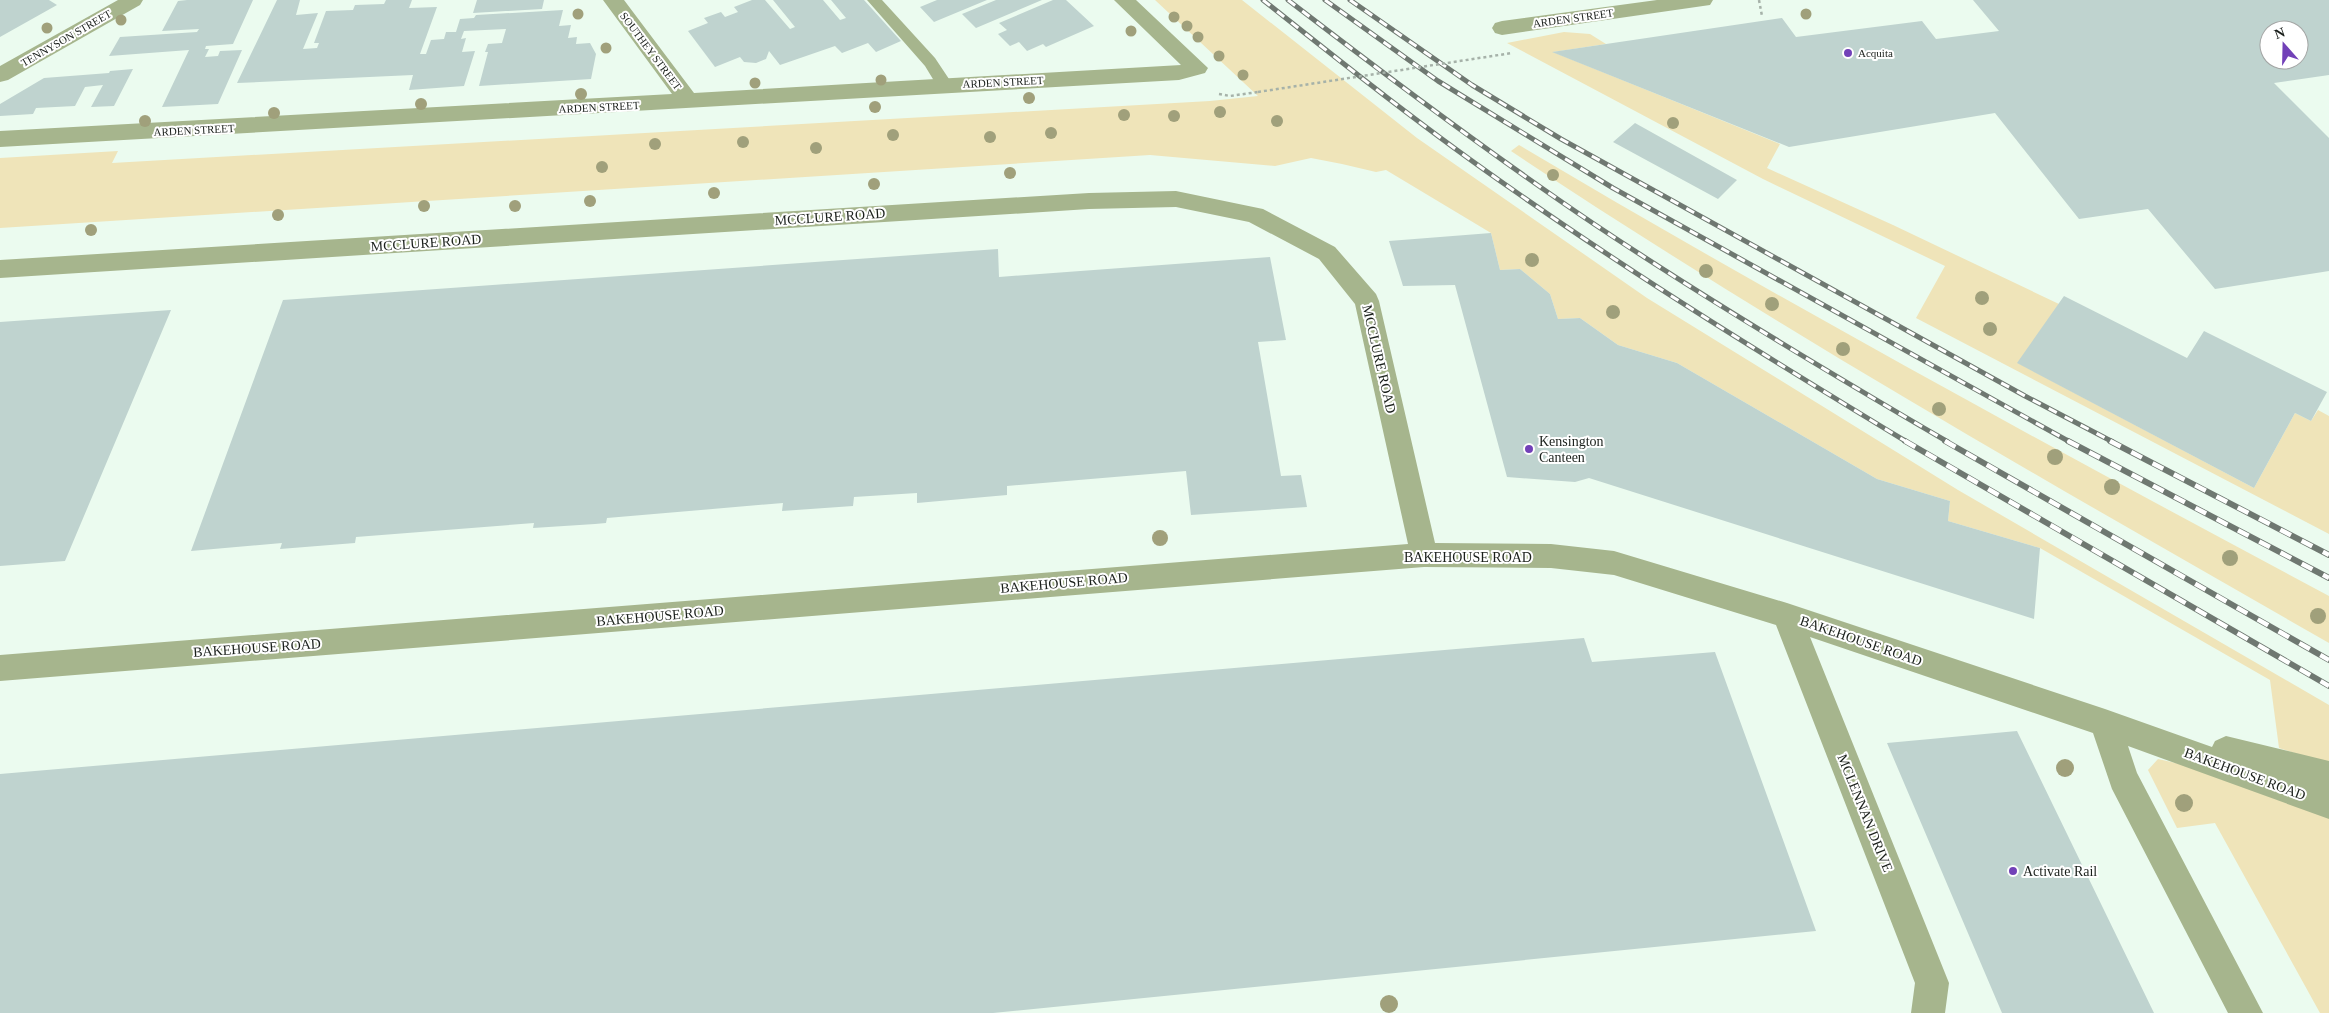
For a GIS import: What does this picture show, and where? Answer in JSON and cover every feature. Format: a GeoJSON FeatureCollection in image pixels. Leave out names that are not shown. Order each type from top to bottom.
{"type":"FeatureCollection","features":[{"type":"Feature","properties":{"kind":"street","name":"TENNYSON STREET"},"geometry":{"type":"LineString","coordinates":[[0,75],[133,0]]}},
{"type":"Feature","properties":{"kind":"street","name":"SOUTHEY STREET"},"geometry":{"type":"LineString","coordinates":[[612,0],[689,102]]}},
{"type":"Feature","properties":{"kind":"street","name":"ARDEN STREET"},"geometry":{"type":"LineString","coordinates":[[0,139],[689,102],[945,85],[1179,73],[1197,68],[1124,0]]}},
{"type":"Feature","properties":{"kind":"street","name":"ARDEN STREET"},"geometry":{"type":"LineString","coordinates":[[1502,28],[1703,0]]}},
{"type":"Feature","properties":{"kind":"street","name":"MCCLURE ROAD"},"geometry":{"type":"LineString","coordinates":[[0,269],[1089,201],[1176,199],[1255,215],[1327,253],[1367,302],[1424,555]]}},
{"type":"Feature","properties":{"kind":"street","name":"BAKEHOUSE ROAD"},"geometry":{"type":"LineString","coordinates":[[0,668],[1424,555],[1551,556],[1614,563],[1786,616],[2105,724],[2329,804]]}},
{"type":"Feature","properties":{"kind":"street","name":"MCLENNAN DRIVE"},"geometry":{"type":"LineString","coordinates":[[1786,616],[1932,983],[1928,1013]]}},
{"type":"Feature","properties":{"kind":"street","name":"BAKEHOUSE ROAD"},"geometry":{"type":"LineString","coordinates":[[2105,724],[2329,776]]}},
{"type":"Feature","properties":{"kind":"street"},"geometry":{"type":"LineString","coordinates":[[2105,724],[2123,778],[2246,1013]]}},
{"type":"Feature","properties":{"kind":"lane"},"geometry":{"type":"LineString","coordinates":[[874,0],[930,62],[945,85]]}},
{"type":"Feature","properties":{"kind":"path"},"geometry":{"type":"LineString","coordinates":[[1759,0],[1762,16]]}},
{"type":"Feature","properties":{"kind":"path"},"geometry":{"type":"LineString","coordinates":[[1230,96],[1512,53]]}},
{"type":"Feature","properties":{"kind":"shaded area"},"geometry":{"type":"Polygon","coordinates":[[[1155,0],[1242,0],[1417,138],[1647,298],[1958,490],[2329,705],[2329,764],[2279,748],[2270,680],[2040,548],[1948,521],[1950,501],[1877,479],[1677,363],[1618,345],[1580,318],[1558,319],[1550,294],[1520,269],[1500,270],[1491,233],[1386,170],[1376,172],[1311,158],[1275,166],[1150,155],[0,228],[0,158],[118,151],[112,163],[1210,101],[1258,96],[1155,0]]]}},
{"type":"Feature","properties":{"kind":"shaded area"},"geometry":{"type":"Polygon","coordinates":[[[1564,32],[1590,34],[1606,44],[1553,52],[1780,144],[1767,168],[1893,225],[2059,304],[2018,363],[2254,488],[2295,413],[2311,421],[2318,410],[2329,416],[2329,534],[1916,318],[1945,266],[1763,179],[1507,43],[1564,32]]]}},
{"type":"Feature","properties":{"kind":"shaded area"},"geometry":{"type":"Polygon","coordinates":[[[1519,145],[1820,319],[2329,596],[2329,643],[1814,343],[1511,151],[1519,145]]]}},
{"type":"Feature","properties":{"kind":"shaded area"},"geometry":{"type":"Polygon","coordinates":[[[2158,759],[2180,764],[2329,818],[2329,1013],[2320,1013],[2215,823],[2177,828],[2148,770],[2158,759]]]}},
{"type":"Feature","properties":{"kind":"building"},"geometry":{"type":"Polygon","coordinates":[[[0,0],[49,0],[57,5],[0,37],[0,0]]]}},
{"type":"Feature","properties":{"kind":"building"},"geometry":{"type":"Polygon","coordinates":[[[253,0],[233,44],[206,46],[205,49],[209,49],[205,57],[218,56],[220,51],[242,50],[218,104],[162,107],[189,50],[109,56],[120,37],[197,32],[199,29],[162,31],[178,1],[253,0]]]}},
{"type":"Feature","properties":{"kind":"building"},"geometry":{"type":"Polygon","coordinates":[[[277,0],[300,0],[296,15],[318,13],[303,49],[317,48],[319,43],[314,43],[326,11],[353,10],[355,5],[384,4],[386,0],[412,0],[409,8],[437,7],[420,54],[426,54],[431,40],[444,39],[446,32],[456,32],[460,19],[474,18],[476,15],[563,10],[559,26],[571,25],[568,38],[577,37],[576,44],[590,43],[596,54],[591,79],[479,86],[488,52],[485,52],[488,44],[502,43],[506,29],[464,31],[461,39],[466,38],[462,52],[475,51],[464,86],[409,90],[413,75],[237,83],[277,0]]]}},
{"type":"Feature","properties":{"kind":"building"},"geometry":{"type":"Polygon","coordinates":[[[477,0],[544,0],[542,9],[473,13],[477,0]]]}},
{"type":"Feature","properties":{"kind":"building"},"geometry":{"type":"Polygon","coordinates":[[[752,0],[765,0],[790,29],[795,27],[773,0],[823,0],[840,20],[846,18],[831,0],[864,0],[901,41],[876,52],[868,43],[842,53],[835,46],[780,65],[769,51],[766,59],[756,63],[744,62],[740,57],[715,67],[688,31],[708,23],[704,18],[721,12],[725,17],[738,12],[734,7],[752,0]]]}},
{"type":"Feature","properties":{"kind":"building"},"geometry":{"type":"Polygon","coordinates":[[[937,0],[987,0],[934,22],[920,7],[937,0]]]}},
{"type":"Feature","properties":{"kind":"building"},"geometry":{"type":"Polygon","coordinates":[[[996,0],[1042,0],[976,28],[962,14],[996,0]]]}},
{"type":"Feature","properties":{"kind":"building"},"geometry":{"type":"Polygon","coordinates":[[[1053,0],[1066,0],[1094,26],[1046,47],[1043,44],[1027,51],[1019,42],[1010,46],[998,34],[1007,30],[999,23],[1053,0]]]}},
{"type":"Feature","properties":{"kind":"building"},"geometry":{"type":"Polygon","coordinates":[[[1973,0],[2329,0],[2329,75],[2274,83],[2329,138],[2329,271],[2215,289],[2148,209],[2079,219],[1995,113],[1789,147],[1552,52],[1782,18],[1796,37],[1922,21],[1936,39],[1999,31],[1973,0]]]}},
{"type":"Feature","properties":{"kind":"building"},"geometry":{"type":"Polygon","coordinates":[[[133,69],[114,106],[91,107],[103,85],[85,87],[75,106],[36,108],[33,114],[0,116],[0,104],[44,78],[109,73],[110,71],[133,69]]]}},
{"type":"Feature","properties":{"kind":"building"},"geometry":{"type":"Polygon","coordinates":[[[1635,123],[1737,180],[1718,199],[1613,142],[1635,123]]]}},
{"type":"Feature","properties":{"kind":"building"},"geometry":{"type":"Polygon","coordinates":[[[1491,233],[1500,270],[1520,269],[1550,294],[1558,319],[1580,318],[1618,345],[1677,363],[1877,479],[1950,501],[1948,521],[2040,548],[2034,619],[1589,478],[1575,482],[1507,477],[1455,285],[1403,286],[1389,241],[1491,233]]]}},
{"type":"Feature","properties":{"kind":"building"},"geometry":{"type":"Polygon","coordinates":[[[998,249],[999,277],[1270,257],[1286,340],[1258,342],[1281,476],[1301,475],[1307,507],[1191,515],[1186,471],[1007,486],[1007,495],[917,503],[917,493],[854,497],[853,506],[782,511],[783,503],[607,518],[606,523],[595,524],[533,528],[534,523],[356,537],[355,543],[280,549],[282,543],[191,551],[283,300],[998,249]]]}},
{"type":"Feature","properties":{"kind":"building"},"geometry":{"type":"Polygon","coordinates":[[[2064,296],[2187,358],[2204,331],[2327,392],[2311,421],[2295,413],[2254,488],[2017,363],[2064,296]]]}},
{"type":"Feature","properties":{"kind":"building"},"geometry":{"type":"Polygon","coordinates":[[[171,310],[65,561],[0,566],[0,322],[171,310]]]}},
{"type":"Feature","properties":{"kind":"building"},"geometry":{"type":"Polygon","coordinates":[[[1584,638],[1592,662],[1715,652],[1816,931],[993,1013],[0,1013],[0,774],[1584,638]]]}},
{"type":"Feature","properties":{"kind":"building","name":"Activate Rail"},"geometry":{"type":"Polygon","coordinates":[[[2017,731],[2154,1013],[2002,1013],[1887,743],[2017,731]]]}},
{"type":"Feature","properties":{"kind":"railway"},"geometry":{"type":"LineString","coordinates":[[1263,0],[1420,122],[1564,225],[1710,320],[1907,442]]}},
{"type":"Feature","properties":{"kind":"railway"},"geometry":{"type":"LineString","coordinates":[[1288,0],[1439,114],[1594,224],[1769,336],[1948,442]]}},
{"type":"Feature","properties":{"kind":"railway"},"geometry":{"type":"LineString","coordinates":[[1325,0],[1438,81],[1613,188],[2070,442]]}},
{"type":"Feature","properties":{"kind":"railway"},"geometry":{"type":"LineString","coordinates":[[1350,0],[1472,85],[1561,139],[2025,396],[2113,442]]}},
{"type":"Feature","properties":{"kind":"railway"},"geometry":{"type":"LineString","coordinates":[[1905,441],[2329,686]]}},
{"type":"Feature","properties":{"kind":"railway"},"geometry":{"type":"LineString","coordinates":[[1945,441],[2329,660]]}},
{"type":"Feature","properties":{"kind":"railway"},"geometry":{"type":"LineString","coordinates":[[2068,441],[2329,578]]}},
{"type":"Feature","properties":{"kind":"railway"},"geometry":{"type":"LineString","coordinates":[[2110,441],[2329,555]]}},
{"type":"Feature","properties":{"kind":"place","name":"Acquita"},"geometry":{"type":"Point","coordinates":[1848,53]}},
{"type":"Feature","properties":{"kind":"place","name":"Kensington Canteen"},"geometry":{"type":"Point","coordinates":[1529,449]}},
{"type":"Feature","properties":{"kind":"place","name":"Activate Rail"},"geometry":{"type":"Point","coordinates":[2013,871]}}]}
